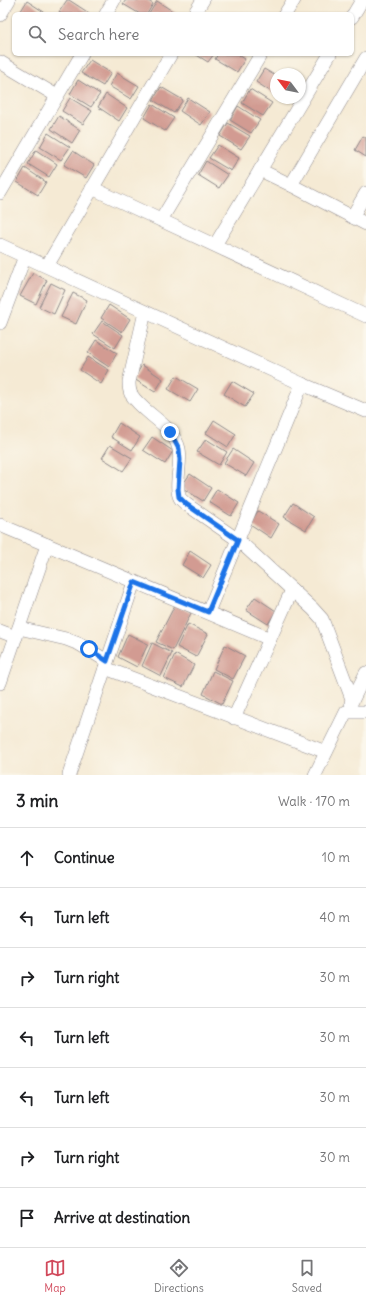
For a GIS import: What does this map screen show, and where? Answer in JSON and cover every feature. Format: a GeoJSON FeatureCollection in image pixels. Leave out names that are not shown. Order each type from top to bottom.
{"type":"FeatureCollection","features":[{"type":"Feature","properties":{"kind":"street"},"geometry":{"type":"LineString","coordinates":[[0,15],[9,0]]}},
{"type":"Feature","properties":{"kind":"street"},"geometry":{"type":"LineString","coordinates":[[107,12],[114,0]]}},
{"type":"Feature","properties":{"kind":"street"},"geometry":{"type":"LineString","coordinates":[[195,12],[203,0]]}},
{"type":"Feature","properties":{"kind":"street"},"geometry":{"type":"LineString","coordinates":[[286,12],[294,0]]}},
{"type":"Feature","properties":{"kind":"street"},"geometry":{"type":"LineString","coordinates":[[354,14],[362,0],[366,2]]}},
{"type":"Feature","properties":{"kind":"street"},"geometry":{"type":"LineString","coordinates":[[0,192],[81,56]]}},
{"type":"Feature","properties":{"kind":"street"},"geometry":{"type":"LineString","coordinates":[[47,266],[170,56]]}},
{"type":"Feature","properties":{"kind":"street"},"geometry":{"type":"LineString","coordinates":[[161,220],[260,56]]}},
{"type":"Feature","properties":{"kind":"street"},"geometry":{"type":"LineString","coordinates":[[215,245],[329,56]]}},
{"type":"Feature","properties":{"kind":"street"},"geometry":{"type":"LineString","coordinates":[[292,185],[366,58]]}},
{"type":"Feature","properties":{"kind":"street"},"geometry":{"type":"LineString","coordinates":[[0,62],[57,96]]}},
{"type":"Feature","properties":{"kind":"street"},"geometry":{"type":"LineString","coordinates":[[260,170],[366,224]]}},
{"type":"Feature","properties":{"kind":"street"},"geometry":{"type":"LineString","coordinates":[[92,188],[366,316]]}},
{"type":"Feature","properties":{"kind":"street"},"geometry":{"type":"LineString","coordinates":[[352,217],[366,193]]}},
{"type":"Feature","properties":{"kind":"street"},"geometry":{"type":"LineString","coordinates":[[0,245],[302,384],[366,411]]}},
{"type":"Feature","properties":{"kind":"street"},"geometry":{"type":"LineString","coordinates":[[0,323],[25,256]]}},
{"type":"Feature","properties":{"kind":"street"},"geometry":{"type":"LineString","coordinates":[[145,312],[129,382],[130,392],[135,400],[170,432],[175,440],[179,449],[180,460],[178,489],[179,497],[186,504],[238,540],[313,609],[322,620],[352,699]]}},
{"type":"Feature","properties":{"kind":"street"},"geometry":{"type":"LineString","coordinates":[[208,612],[302,384]]}},
{"type":"Feature","properties":{"kind":"street"},"geometry":{"type":"LineString","coordinates":[[0,524],[270,639]]}},
{"type":"Feature","properties":{"kind":"street"},"geometry":{"type":"LineString","coordinates":[[0,684],[47,545]]}},
{"type":"Feature","properties":{"kind":"street"},"geometry":{"type":"LineString","coordinates":[[69,775],[134,582]]}},
{"type":"Feature","properties":{"kind":"street"},"geometry":{"type":"LineString","coordinates":[[234,718],[292,590]]}},
{"type":"Feature","properties":{"kind":"street"},"geometry":{"type":"LineString","coordinates":[[0,631],[66,639],[79,644],[106,665],[234,718],[326,752]]}},
{"type":"Feature","properties":{"kind":"street"},"geometry":{"type":"LineString","coordinates":[[315,775],[366,673]]}},
{"type":"Feature","properties":{"kind":"street"},"geometry":{"type":"LineString","coordinates":[[346,712],[366,712]]}},
{"type":"Feature","properties":{"kind":"building"},"geometry":{"type":"Polygon","coordinates":[[[67,0],[69,0],[87,12],[59,12],[67,0]]]}},
{"type":"Feature","properties":{"kind":"building"},"geometry":{"type":"Polygon","coordinates":[[[126,0],[147,0],[153,4],[148,12],[137,12],[123,4],[126,0]]]}},
{"type":"Feature","properties":{"kind":"building"},"geometry":{"type":"Polygon","coordinates":[[[27,1],[44,12],[20,12],[27,1]]]}},
{"type":"Feature","properties":{"kind":"building"},"geometry":{"type":"Polygon","coordinates":[[[157,1],[174,12],[150,12],[157,1]]]}},
{"type":"Feature","properties":{"kind":"building"},"geometry":{"type":"Polygon","coordinates":[[[198,56],[212,56],[208,62],[198,56]]]}},
{"type":"Feature","properties":{"kind":"building"},"geometry":{"type":"Polygon","coordinates":[[[217,56],[240,56],[245,59],[237,72],[215,59],[217,56]]]}},
{"type":"Feature","properties":{"kind":"building"},"geometry":{"type":"Polygon","coordinates":[[[90,60],[111,73],[103,86],[81,73],[90,60]]]}},
{"type":"Feature","properties":{"kind":"building"},"geometry":{"type":"Polygon","coordinates":[[[264,69],[270,72],[270,91],[256,82],[264,69]]]}},
{"type":"Feature","properties":{"kind":"building"},"geometry":{"type":"Polygon","coordinates":[[[117,73],[139,86],[131,99],[109,86],[117,73]]]}},
{"type":"Feature","properties":{"kind":"building"},"geometry":{"type":"Polygon","coordinates":[[[78,80],[100,94],[91,107],[70,94],[78,80]]]}},
{"type":"Feature","properties":{"kind":"building"},"geometry":{"type":"Polygon","coordinates":[[[161,87],[183,100],[174,113],[153,100],[161,87]]]}},
{"type":"Feature","properties":{"kind":"building"},"geometry":{"type":"Polygon","coordinates":[[[250,89],[271,104],[263,116],[242,103],[250,89]]]}},
{"type":"Feature","properties":{"kind":"building"},"geometry":{"type":"Polygon","coordinates":[[[106,94],[127,108],[119,121],[98,107],[106,94]]]}},
{"type":"Feature","properties":{"kind":"building"},"geometry":{"type":"Polygon","coordinates":[[[70,98],[92,111],[83,124],[62,111],[70,98]]]}},
{"type":"Feature","properties":{"kind":"building"},"geometry":{"type":"Polygon","coordinates":[[[188,98],[210,112],[201,125],[180,111],[188,98]]]}},
{"type":"Feature","properties":{"kind":"building"},"geometry":{"type":"Polygon","coordinates":[[[152,104],[174,118],[165,131],[144,118],[152,104]]]}},
{"type":"Feature","properties":{"kind":"building"},"geometry":{"type":"Polygon","coordinates":[[[238,106],[260,120],[251,133],[230,120],[238,106]]]}},
{"type":"Feature","properties":{"kind":"building"},"geometry":{"type":"Polygon","coordinates":[[[59,116],[80,130],[72,143],[51,129],[59,116]]]}},
{"type":"Feature","properties":{"kind":"building"},"geometry":{"type":"Polygon","coordinates":[[[228,123],[250,136],[241,149],[220,136],[228,123]]]}},
{"type":"Feature","properties":{"kind":"building"},"geometry":{"type":"Polygon","coordinates":[[[48,133],[70,147],[61,160],[40,147],[48,133]]]}},
{"type":"Feature","properties":{"kind":"building"},"geometry":{"type":"Polygon","coordinates":[[[363,136],[366,138],[366,157],[355,150],[363,136]]]}},
{"type":"Feature","properties":{"kind":"building"},"geometry":{"type":"Polygon","coordinates":[[[218,145],[239,158],[231,171],[209,158],[218,145]]]}},
{"type":"Feature","properties":{"kind":"building"},"geometry":{"type":"Polygon","coordinates":[[[36,150],[57,164],[49,177],[28,164],[36,150]]]}},
{"type":"Feature","properties":{"kind":"building"},"geometry":{"type":"Polygon","coordinates":[[[73,151],[94,165],[86,178],[64,165],[73,151]]]}},
{"type":"Feature","properties":{"kind":"building"},"geometry":{"type":"Polygon","coordinates":[[[206,161],[228,175],[219,188],[198,175],[206,161]]]}},
{"type":"Feature","properties":{"kind":"building"},"geometry":{"type":"Polygon","coordinates":[[[25,168],[46,182],[38,195],[17,182],[25,168]]]}},
{"type":"Feature","properties":{"kind":"building"},"geometry":{"type":"Polygon","coordinates":[[[33,273],[47,280],[36,304],[20,296],[33,273]]]}},
{"type":"Feature","properties":{"kind":"building"},"geometry":{"type":"Polygon","coordinates":[[[51,283],[65,290],[54,314],[39,307],[51,283]]]}},
{"type":"Feature","properties":{"kind":"building"},"geometry":{"type":"Polygon","coordinates":[[[73,293],[87,300],[76,324],[61,317],[73,293]]]}},
{"type":"Feature","properties":{"kind":"building"},"geometry":{"type":"Polygon","coordinates":[[[109,305],[130,319],[122,332],[101,318],[109,305]]]}},
{"type":"Feature","properties":{"kind":"building"},"geometry":{"type":"Polygon","coordinates":[[[102,321],[123,335],[115,348],[93,334],[102,321]]]}},
{"type":"Feature","properties":{"kind":"building"},"geometry":{"type":"Polygon","coordinates":[[[96,340],[117,353],[109,367],[88,353],[96,340]]]}},
{"type":"Feature","properties":{"kind":"building"},"geometry":{"type":"Polygon","coordinates":[[[88,357],[109,370],[101,384],[80,370],[88,357]]]}},
{"type":"Feature","properties":{"kind":"building"},"geometry":{"type":"Polygon","coordinates":[[[142,365],[163,379],[155,392],[134,379],[142,365]]]}},
{"type":"Feature","properties":{"kind":"building"},"geometry":{"type":"Polygon","coordinates":[[[176,376],[198,389],[190,402],[168,389],[176,376]]]}},
{"type":"Feature","properties":{"kind":"building"},"geometry":{"type":"Polygon","coordinates":[[[232,381],[254,394],[245,407],[224,394],[232,381]]]}},
{"type":"Feature","properties":{"kind":"building"},"geometry":{"type":"Polygon","coordinates":[[[214,420],[236,434],[228,447],[206,433],[214,420]]]}},
{"type":"Feature","properties":{"kind":"building"},"geometry":{"type":"Polygon","coordinates":[[[119,423],[140,437],[132,450],[111,437],[119,423]]]}},
{"type":"Feature","properties":{"kind":"building"},"geometry":{"type":"Polygon","coordinates":[[[152,437],[173,451],[165,464],[143,450],[152,437]]]}},
{"type":"Feature","properties":{"kind":"building"},"geometry":{"type":"Polygon","coordinates":[[[206,439],[227,452],[219,465],[197,452],[206,439]]]}},
{"type":"Feature","properties":{"kind":"building"},"geometry":{"type":"Polygon","coordinates":[[[110,445],[132,458],[123,471],[102,458],[110,445]]]}},
{"type":"Feature","properties":{"kind":"building"},"geometry":{"type":"Polygon","coordinates":[[[233,449],[254,463],[246,476],[224,463],[233,449]]]}},
{"type":"Feature","properties":{"kind":"building"},"geometry":{"type":"Polygon","coordinates":[[[190,474],[211,488],[203,501],[181,487],[190,474]]]}},
{"type":"Feature","properties":{"kind":"building"},"geometry":{"type":"Polygon","coordinates":[[[217,489],[239,503],[231,516],[209,502],[217,489]]]}},
{"type":"Feature","properties":{"kind":"building"},"geometry":{"type":"Polygon","coordinates":[[[293,503],[314,517],[306,530],[284,517],[293,503]]]}},
{"type":"Feature","properties":{"kind":"building"},"geometry":{"type":"Polygon","coordinates":[[[258,511],[279,524],[271,538],[250,524],[258,511]]]}},
{"type":"Feature","properties":{"kind":"building"},"geometry":{"type":"Polygon","coordinates":[[[190,551],[211,565],[203,578],[182,565],[190,551]]]}},
{"type":"Feature","properties":{"kind":"building"},"geometry":{"type":"Polygon","coordinates":[[[255,597],[276,611],[268,624],[246,610],[255,597]]]}},
{"type":"Feature","properties":{"kind":"building"},"geometry":{"type":"Polygon","coordinates":[[[175,605],[191,613],[173,650],[156,642],[175,605]]]}},
{"type":"Feature","properties":{"kind":"building"},"geometry":{"type":"Polygon","coordinates":[[[188,624],[208,634],[196,657],[177,647],[188,624]]]}},
{"type":"Feature","properties":{"kind":"building"},"geometry":{"type":"Polygon","coordinates":[[[128,634],[148,644],[137,667],[118,657],[128,634]]]}},
{"type":"Feature","properties":{"kind":"building"},"geometry":{"type":"Polygon","coordinates":[[[152,643],[172,653],[161,676],[142,666],[152,643]]]}},
{"type":"Feature","properties":{"kind":"building"},"geometry":{"type":"Polygon","coordinates":[[[225,645],[245,656],[233,679],[214,669],[225,645]]]}},
{"type":"Feature","properties":{"kind":"building"},"geometry":{"type":"Polygon","coordinates":[[[175,654],[194,665],[183,687],[164,678],[175,654]]]}},
{"type":"Feature","properties":{"kind":"building"},"geometry":{"type":"Polygon","coordinates":[[[213,671],[233,681],[222,704],[203,694],[213,671]]]}},
{"type":"Feature","properties":{"kind":"route"},"geometry":{"type":"LineString","coordinates":[[89,649],[107,661],[134,582],[208,612],[238,540],[186,504],[179,497],[179,449],[170,432]]}}]}
